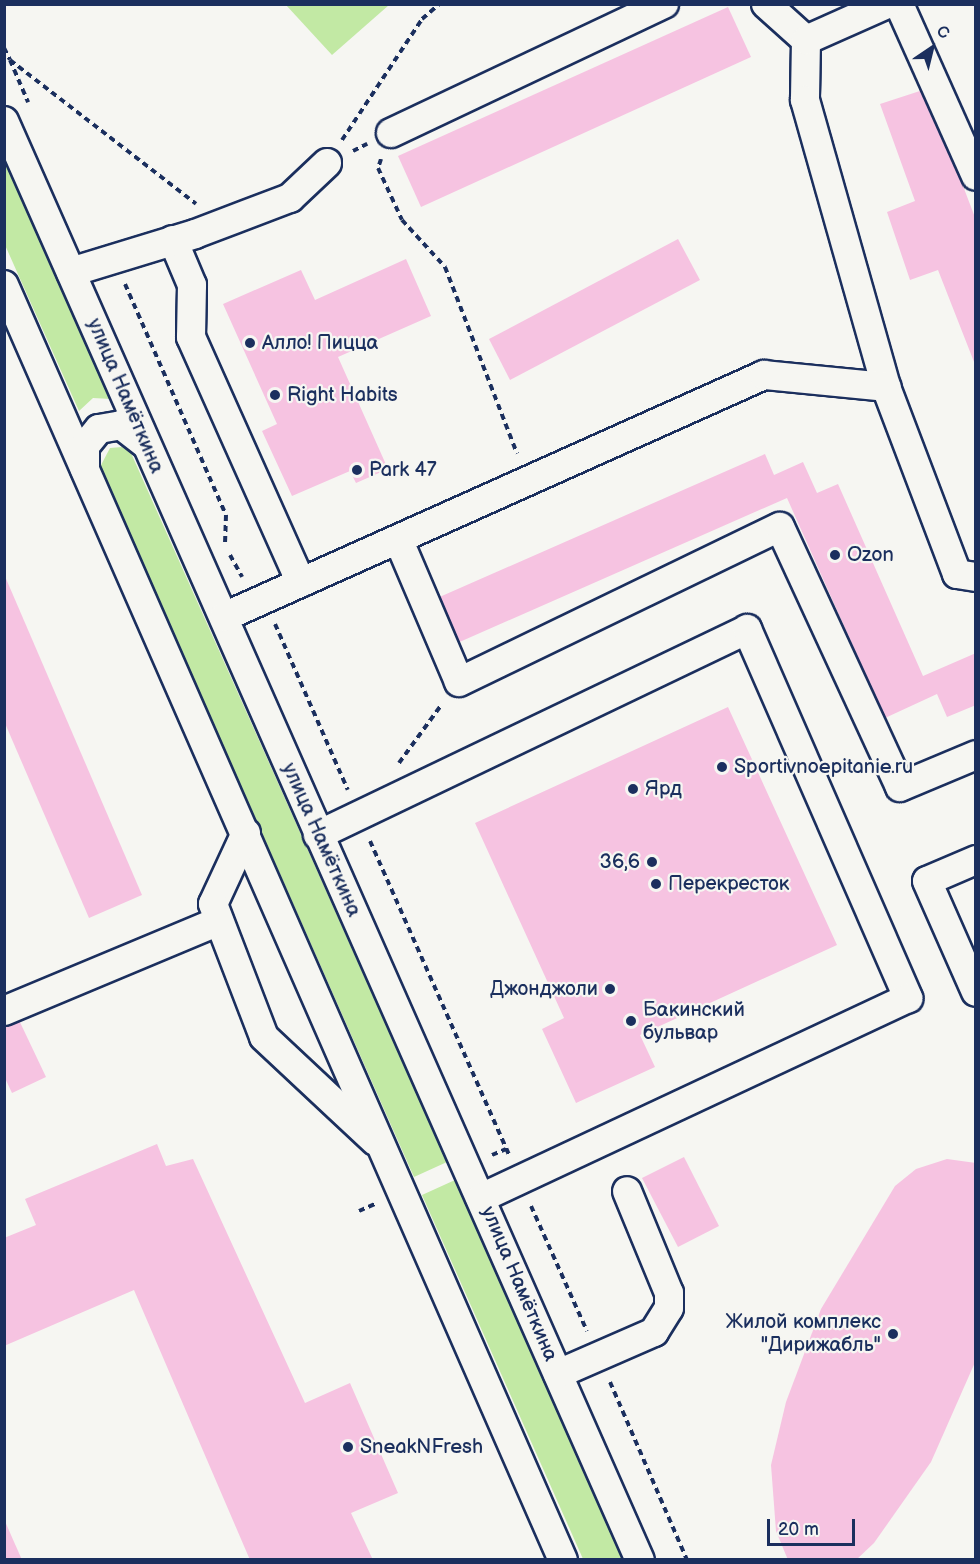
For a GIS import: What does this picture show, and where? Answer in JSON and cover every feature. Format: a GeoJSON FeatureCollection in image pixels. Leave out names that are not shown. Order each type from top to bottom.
{"type":"FeatureCollection","features":[{"type":"Feature","properties":{"kind":"street"},"geometry":{"type":"LineString","coordinates":[[391,133],[664,4]]}},
{"type":"Feature","properties":{"kind":"street"},"geometry":{"type":"LineString","coordinates":[[766,4],[806,40],[805,100],[886,387],[957,574],[975,577]]}},
{"type":"Feature","properties":{"kind":"street"},"geometry":{"type":"LineString","coordinates":[[806,40],[887,4]]}},
{"type":"Feature","properties":{"kind":"street"},"geometry":{"type":"LineString","coordinates":[[899,4],[975,176]]}},
{"type":"Feature","properties":{"kind":"street","name":"улица Намёткина"},"geometry":{"type":"LineString","coordinates":[[4,121],[318,835],[482,1198],[640,1560]]}},
{"type":"Feature","properties":{"kind":"street"},"geometry":{"type":"LineString","coordinates":[[71,272],[222,225],[290,198],[327,163]]}},
{"type":"Feature","properties":{"kind":"street"},"geometry":{"type":"LineString","coordinates":[[173,240],[192,285],[191,337],[301,583]]}},
{"type":"Feature","properties":{"kind":"street"},"geometry":{"type":"LineString","coordinates":[[4,285],[563,1560]]}},
{"type":"Feature","properties":{"kind":"street"},"geometry":{"type":"LineString","coordinates":[[224,617],[399,541],[764,375],[886,387]]}},
{"type":"Feature","properties":{"kind":"street"},"geometry":{"type":"LineString","coordinates":[[85,469],[85,446],[99,429],[121,425],[146,446]]}},
{"type":"Feature","properties":{"kind":"street"},"geometry":{"type":"LineString","coordinates":[[399,541],[459,682],[780,527],[900,788],[975,755]]}},
{"type":"Feature","properties":{"kind":"street"},"geometry":{"type":"LineString","coordinates":[[318,835],[747,629],[908,998],[482,1198]]}},
{"type":"Feature","properties":{"kind":"street"},"geometry":{"type":"LineString","coordinates":[[246,833],[216,912],[264,1037],[382,1148]]}},
{"type":"Feature","properties":{"kind":"street"},"geometry":{"type":"LineString","coordinates":[[975,861],[927,881],[975,992]]}},
{"type":"Feature","properties":{"kind":"street"},"geometry":{"type":"LineString","coordinates":[[4,1011],[216,912]]}},
{"type":"Feature","properties":{"kind":"street"},"geometry":{"type":"LineString","coordinates":[[558,1374],[654,1332],[669,1308],[669,1293],[627,1191]]}},
{"type":"Feature","properties":{"kind":"path"},"geometry":{"type":"LineString","coordinates":[[327,163],[422,19],[439,4]]}},
{"type":"Feature","properties":{"kind":"path"},"geometry":{"type":"LineString","coordinates":[[4,48],[32,113]]}},
{"type":"Feature","properties":{"kind":"path"},"geometry":{"type":"LineString","coordinates":[[10,60],[222,225]]}},
{"type":"Feature","properties":{"kind":"path"},"geometry":{"type":"LineString","coordinates":[[327,163],[391,133]]}},
{"type":"Feature","properties":{"kind":"path"},"geometry":{"type":"LineString","coordinates":[[391,133],[378,168],[402,220],[445,267],[527,482]]}},
{"type":"Feature","properties":{"kind":"path"},"geometry":{"type":"LineString","coordinates":[[106,261],[131,291],[226,515],[225,544],[245,581],[264,599],[359,816]]}},
{"type":"Feature","properties":{"kind":"path"},"geometry":{"type":"LineString","coordinates":[[396,766],[459,682]]}},
{"type":"Feature","properties":{"kind":"path"},"geometry":{"type":"LineString","coordinates":[[360,1211],[383,1201]]}},
{"type":"Feature","properties":{"kind":"green space"},"geometry":{"type":"Polygon","coordinates":[[[286,5],[389,5],[332,55],[286,5]]]}},
{"type":"Feature","properties":{"kind":"green space"},"geometry":{"type":"Polygon","coordinates":[[[5,162],[111,399],[93,398],[79,411],[5,245],[5,162]]]}},
{"type":"Feature","properties":{"kind":"green space"},"geometry":{"type":"Polygon","coordinates":[[[122,447],[131,453],[447,1162],[414,1177],[100,467],[110,448],[122,447]]]}},
{"type":"Feature","properties":{"kind":"green space"},"geometry":{"type":"Polygon","coordinates":[[[455,1180],[624,1559],[583,1559],[422,1195],[455,1180]]]}},
{"type":"Feature","properties":{"kind":"building"},"geometry":{"type":"Polygon","coordinates":[[[728,7],[751,57],[421,207],[398,156],[728,7]]]}},
{"type":"Feature","properties":{"kind":"building"},"geometry":{"type":"Polygon","coordinates":[[[926,89],[976,220],[976,367],[938,270],[910,280],[887,212],[915,201],[880,104],[926,89]]]}},
{"type":"Feature","properties":{"kind":"building"},"geometry":{"type":"Polygon","coordinates":[[[678,239],[700,280],[510,380],[489,339],[678,239]]]}},
{"type":"Feature","properties":{"kind":"building"},"geometry":{"type":"Polygon","coordinates":[[[406,259],[431,316],[338,357],[388,469],[356,483],[350,471],[292,496],[262,431],[277,424],[223,304],[301,270],[315,300],[406,259]]]}},
{"type":"Feature","properties":{"kind":"building"},"geometry":{"type":"Polygon","coordinates":[[[765,454],[774,475],[803,462],[817,493],[838,484],[923,676],[976,653],[976,705],[947,717],[937,694],[885,718],[787,498],[455,644],[435,599],[765,454]]]}},
{"type":"Feature","properties":{"kind":"building"},"geometry":{"type":"Polygon","coordinates":[[[4,574],[142,895],[89,918],[4,721],[4,574]]]}},
{"type":"Feature","properties":{"kind":"building","name":"Перекресток"},"geometry":{"type":"Polygon","coordinates":[[[728,707],[837,945],[640,1035],[655,1067],[576,1103],[542,1029],[564,1018],[475,823],[728,707]]]}},
{"type":"Feature","properties":{"kind":"building"},"geometry":{"type":"Polygon","coordinates":[[[18,1018],[46,1077],[12,1093],[4,1076],[4,1024],[18,1018]]]}},
{"type":"Feature","properties":{"kind":"building"},"geometry":{"type":"Polygon","coordinates":[[[157,1144],[166,1166],[193,1159],[305,1403],[350,1383],[398,1493],[351,1513],[373,1560],[250,1560],[134,1290],[4,1346],[4,1238],[36,1225],[25,1199],[157,1144]]]}},
{"type":"Feature","properties":{"kind":"building"},"geometry":{"type":"Polygon","coordinates":[[[684,1157],[719,1226],[678,1247],[642,1178],[684,1157]]]}},
{"type":"Feature","properties":{"kind":"building","name":"Жилой комплекс \"Дирижабль\""},"geometry":{"type":"Polygon","coordinates":[[[947,1159],[976,1163],[976,1360],[931,1462],[874,1543],[856,1560],[788,1560],[776,1531],[771,1465],[786,1402],[821,1309],[895,1186],[916,1169],[947,1159]]]}},
{"type":"Feature","properties":{"kind":"building"},"geometry":{"type":"Polygon","coordinates":[[[4,1519],[22,1560],[4,1560],[4,1519]]]}},
{"type":"Feature","properties":{"kind":"place","name":"Алло! Пицца"},"geometry":{"type":"Point","coordinates":[250,343]}},
{"type":"Feature","properties":{"kind":"place","name":"Right Habits"},"geometry":{"type":"Point","coordinates":[275,395]}},
{"type":"Feature","properties":{"kind":"place","name":"Park 47"},"geometry":{"type":"Point","coordinates":[357,470]}},
{"type":"Feature","properties":{"kind":"place","name":"Ozon"},"geometry":{"type":"Point","coordinates":[835,555]}},
{"type":"Feature","properties":{"kind":"place","name":"Sportivnoepitanie.ru"},"geometry":{"type":"Point","coordinates":[722,767]}},
{"type":"Feature","properties":{"kind":"place","name":"Ярд"},"geometry":{"type":"Point","coordinates":[633,789]}},
{"type":"Feature","properties":{"kind":"place","name":"36,6"},"geometry":{"type":"Point","coordinates":[652,862]}},
{"type":"Feature","properties":{"kind":"place","name":"Перекресток"},"geometry":{"type":"Point","coordinates":[656,884]}},
{"type":"Feature","properties":{"kind":"place","name":"Джонджоли"},"geometry":{"type":"Point","coordinates":[610,989]}},
{"type":"Feature","properties":{"kind":"place","name":"Бакинский бульвар"},"geometry":{"type":"Point","coordinates":[631,1021]}},
{"type":"Feature","properties":{"kind":"place","name":"Жилой комплекс \"Дирижабль\""},"geometry":{"type":"Point","coordinates":[893,1334]}},
{"type":"Feature","properties":{"kind":"place","name":"SneakNFresh"},"geometry":{"type":"Point","coordinates":[348,1447]}}]}
